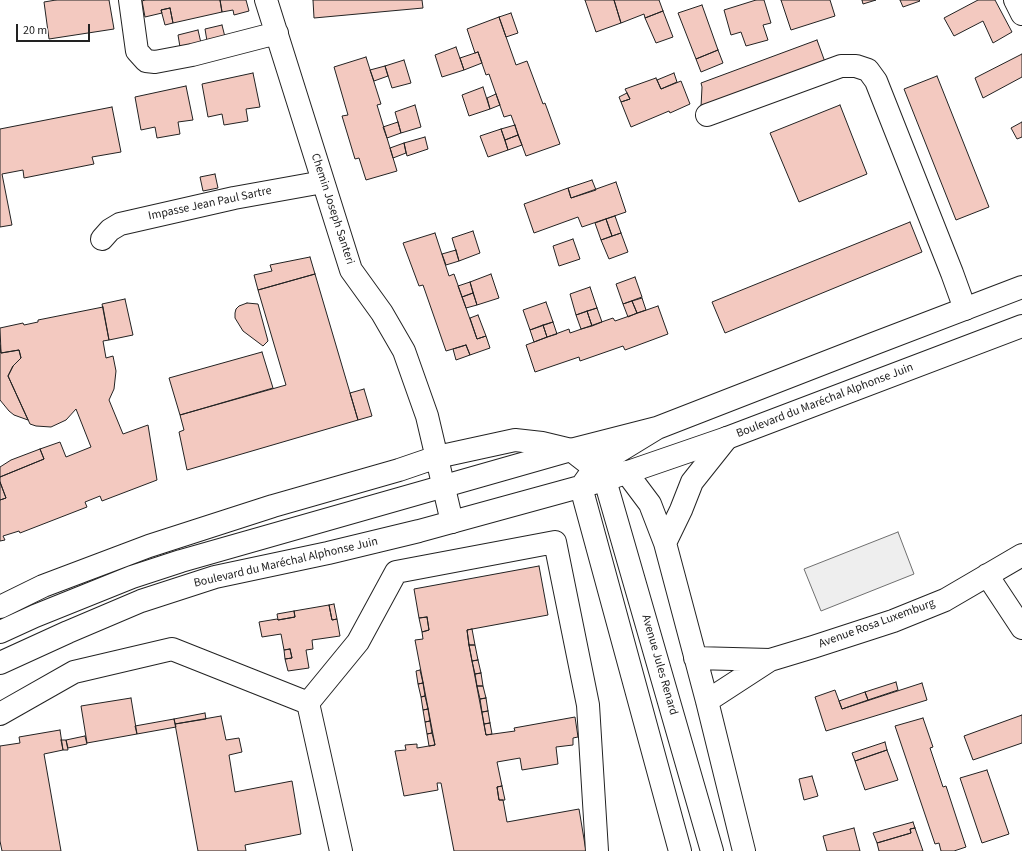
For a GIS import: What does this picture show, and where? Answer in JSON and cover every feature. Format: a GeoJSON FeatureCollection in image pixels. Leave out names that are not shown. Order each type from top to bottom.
{"type":"FeatureCollection","features":[{"type":"Feature","properties":{"kind":"main road"},"geometry":{"type":"LineString","coordinates":[[130,0],[137,51],[146,61],[155,62],[192,55],[277,33]]}},
{"type":"Feature","properties":{"kind":"main road","name":"Chemin Joseph Santeri"},"geometry":{"type":"LineString","coordinates":[[266,0],[352,270],[382,313],[404,351],[427,416],[452,522]]}},
{"type":"Feature","properties":{"kind":"main road"},"geometry":{"type":"LineString","coordinates":[[1015,0],[1022,14]]}},
{"type":"Feature","properties":{"kind":"main road"},"geometry":{"type":"LineString","coordinates":[[707,115],[842,66],[856,66],[868,70],[876,81],[965,309]]}},
{"type":"Feature","properties":{"kind":"main road","name":"Impasse Jean Paul Sartre"},"geometry":{"type":"LineString","coordinates":[[102,239],[110,230],[120,224],[234,198],[324,182]]}},
{"type":"Feature","properties":{"kind":"main road","name":"Boulevard du Maréchal Alphonse Juin"},"geometry":{"type":"LineString","coordinates":[[0,632],[35,616],[132,577],[182,560],[571,450],[657,428],[1022,287]]}},
{"type":"Feature","properties":{"kind":"main road","name":"Boulevard du Maréchal Alphonse Juin"},"geometry":{"type":"LineString","coordinates":[[611,466],[727,438],[1018,330]]}},
{"type":"Feature","properties":{"kind":"main road","name":"Boulevard du Maréchal Alphonse Juin"},"geometry":{"type":"LineString","coordinates":[[0,662],[141,601],[215,577],[419,532],[581,487],[611,466],[657,428]]}},
{"type":"Feature","properties":{"kind":"main road"},"geometry":{"type":"LineString","coordinates":[[665,543],[681,510],[692,482],[727,438]]}},
{"type":"Feature","properties":{"kind":"main road"},"geometry":{"type":"LineString","coordinates":[[0,607],[43,586],[149,546],[273,506],[391,472],[437,457],[515,440],[542,443],[571,450],[611,466],[650,504],[665,543],[744,851]]}},
{"type":"Feature","properties":{"kind":"main road","name":"Avenue Jules Renard"},"geometry":{"type":"LineString","coordinates":[[611,466],[712,851]]}},
{"type":"Feature","properties":{"kind":"main road"},"geometry":{"type":"LineString","coordinates":[[581,487],[680,851]]}},
{"type":"Feature","properties":{"kind":"main road"},"geometry":{"type":"LineString","coordinates":[[308,703],[358,642],[396,572],[555,542],[588,705],[596,851]]}},
{"type":"Feature","properties":{"kind":"main road","name":"Avenue Rosa Luxemburg"},"geometry":{"type":"LineString","coordinates":[[706,701],[770,660],[893,621],[945,600],[1022,555]]}},
{"type":"Feature","properties":{"kind":"main road"},"geometry":{"type":"LineString","coordinates":[[987,575],[1022,628]]}},
{"type":"Feature","properties":{"kind":"main road"},"geometry":{"type":"LineString","coordinates":[[0,714],[74,672],[172,649],[308,703]]}},
{"type":"Feature","properties":{"kind":"main road","name":"Avenue Rosa Luxemburg"},"geometry":{"type":"LineString","coordinates":[[695,658],[770,660]]}},
{"type":"Feature","properties":{"kind":"main road"},"geometry":{"type":"LineString","coordinates":[[308,703],[341,851]]}},
{"type":"Feature","properties":{"kind":"shaded area"},"geometry":{"type":"Polygon","coordinates":[[[898,532],[914,574],[821,611],[804,569],[898,532]]]}},
{"type":"Feature","properties":{"kind":"building"},"geometry":{"type":"Polygon","coordinates":[[[56,0],[109,0],[114,29],[49,39],[44,2],[56,0]]]}},
{"type":"Feature","properties":{"kind":"building"},"geometry":{"type":"Polygon","coordinates":[[[220,0],[222,12],[173,23],[170,8],[161,10],[162,13],[145,17],[142,1],[220,0]]]}},
{"type":"Feature","properties":{"kind":"building"},"geometry":{"type":"Polygon","coordinates":[[[220,0],[246,0],[249,11],[234,15],[233,10],[222,12],[220,0]]]}},
{"type":"Feature","properties":{"kind":"building"},"geometry":{"type":"Polygon","coordinates":[[[313,0],[422,0],[423,8],[314,18],[313,0]]]}},
{"type":"Feature","properties":{"kind":"building"},"geometry":{"type":"Polygon","coordinates":[[[585,0],[614,0],[621,23],[596,32],[585,0]]]}},
{"type":"Feature","properties":{"kind":"building"},"geometry":{"type":"Polygon","coordinates":[[[614,0],[659,0],[663,11],[645,18],[644,14],[621,23],[614,0]]]}},
{"type":"Feature","properties":{"kind":"building"},"geometry":{"type":"Polygon","coordinates":[[[756,0],[764,0],[771,23],[763,25],[768,40],[746,46],[741,32],[731,35],[724,10],[756,0]]]}},
{"type":"Feature","properties":{"kind":"building"},"geometry":{"type":"Polygon","coordinates":[[[781,0],[830,0],[835,16],[791,30],[781,0]]]}},
{"type":"Feature","properties":{"kind":"building"},"geometry":{"type":"Polygon","coordinates":[[[862,0],[876,0],[863,4],[862,0]]]}},
{"type":"Feature","properties":{"kind":"building"},"geometry":{"type":"Polygon","coordinates":[[[900,0],[919,0],[920,1],[903,7],[900,0]]]}},
{"type":"Feature","properties":{"kind":"building"},"geometry":{"type":"Polygon","coordinates":[[[978,0],[995,0],[1012,32],[993,43],[983,21],[954,36],[944,18],[978,0]]]}},
{"type":"Feature","properties":{"kind":"building"},"geometry":{"type":"Polygon","coordinates":[[[702,5],[718,50],[696,59],[678,13],[702,5]]]}},
{"type":"Feature","properties":{"kind":"building"},"geometry":{"type":"Polygon","coordinates":[[[170,8],[173,23],[165,25],[161,10],[170,8]]]}},
{"type":"Feature","properties":{"kind":"building"},"geometry":{"type":"Polygon","coordinates":[[[663,11],[673,37],[656,43],[645,18],[663,11]]]}},
{"type":"Feature","properties":{"kind":"building"},"geometry":{"type":"Polygon","coordinates":[[[511,13],[518,33],[506,37],[499,17],[511,13]]]}},
{"type":"Feature","properties":{"kind":"building"},"geometry":{"type":"Polygon","coordinates":[[[499,17],[516,65],[527,61],[543,104],[545,103],[560,144],[526,156],[511,115],[504,117],[489,74],[486,75],[478,52],[475,53],[467,29],[499,17]]]}},
{"type":"Feature","properties":{"kind":"building"},"geometry":{"type":"Polygon","coordinates":[[[222,25],[225,37],[207,41],[205,29],[222,25]]]}},
{"type":"Feature","properties":{"kind":"building"},"geometry":{"type":"Polygon","coordinates":[[[198,30],[201,43],[180,47],[178,35],[198,30]]]}},
{"type":"Feature","properties":{"kind":"building"},"geometry":{"type":"Polygon","coordinates":[[[817,40],[825,62],[701,107],[701,83],[817,40]]]}},
{"type":"Feature","properties":{"kind":"building"},"geometry":{"type":"Polygon","coordinates":[[[456,47],[464,70],[442,77],[435,55],[456,47]]]}},
{"type":"Feature","properties":{"kind":"building"},"geometry":{"type":"Polygon","coordinates":[[[718,50],[723,63],[701,72],[696,59],[718,50]]]}},
{"type":"Feature","properties":{"kind":"building"},"geometry":{"type":"Polygon","coordinates":[[[478,52],[482,63],[464,70],[460,58],[478,52]]]}},
{"type":"Feature","properties":{"kind":"building"},"geometry":{"type":"Polygon","coordinates":[[[1022,54],[1022,77],[983,98],[975,78],[1022,54]]]}},
{"type":"Feature","properties":{"kind":"building"},"geometry":{"type":"Polygon","coordinates":[[[366,57],[381,104],[377,105],[397,171],[366,180],[359,158],[355,159],[342,116],[348,115],[334,67],[366,57]]]}},
{"type":"Feature","properties":{"kind":"building"},"geometry":{"type":"Polygon","coordinates":[[[404,60],[411,83],[392,88],[385,66],[404,60]]]}},
{"type":"Feature","properties":{"kind":"building"},"geometry":{"type":"Polygon","coordinates":[[[385,66],[388,76],[374,81],[370,70],[385,66]]]}},
{"type":"Feature","properties":{"kind":"building"},"geometry":{"type":"Polygon","coordinates":[[[253,73],[260,107],[246,109],[248,121],[224,125],[222,114],[208,117],[202,84],[253,73]]]}},
{"type":"Feature","properties":{"kind":"building"},"geometry":{"type":"Polygon","coordinates":[[[674,73],[677,82],[661,89],[657,80],[674,73]]]}},
{"type":"Feature","properties":{"kind":"building"},"geometry":{"type":"Polygon","coordinates":[[[937,76],[989,207],[956,220],[904,89],[937,76]]]}},
{"type":"Feature","properties":{"kind":"building"},"geometry":{"type":"Polygon","coordinates":[[[656,78],[661,89],[681,81],[690,104],[631,127],[621,102],[630,99],[625,89],[656,78]]]}},
{"type":"Feature","properties":{"kind":"building"},"geometry":{"type":"Polygon","coordinates":[[[186,86],[193,120],[178,122],[180,134],[157,138],[155,127],[141,130],[135,97],[186,86]]]}},
{"type":"Feature","properties":{"kind":"building"},"geometry":{"type":"Polygon","coordinates":[[[483,87],[490,109],[469,116],[462,95],[483,87]]]}},
{"type":"Feature","properties":{"kind":"building"},"geometry":{"type":"Polygon","coordinates":[[[627,93],[630,99],[621,102],[619,97],[627,93]]]}},
{"type":"Feature","properties":{"kind":"building"},"geometry":{"type":"Polygon","coordinates":[[[496,94],[500,105],[490,109],[487,98],[496,94]]]}},
{"type":"Feature","properties":{"kind":"building"},"geometry":{"type":"Polygon","coordinates":[[[415,105],[421,127],[401,133],[395,112],[415,105]]]}},
{"type":"Feature","properties":{"kind":"building"},"geometry":{"type":"Polygon","coordinates":[[[840,105],[867,174],[799,202],[770,133],[840,105]]]}},
{"type":"Feature","properties":{"kind":"building"},"geometry":{"type":"Polygon","coordinates":[[[112,107],[121,152],[92,157],[94,164],[24,178],[23,170],[2,174],[12,225],[0,227],[0,129],[112,107]]]}},
{"type":"Feature","properties":{"kind":"building"},"geometry":{"type":"Polygon","coordinates":[[[398,122],[401,133],[387,138],[383,127],[398,122]]]}},
{"type":"Feature","properties":{"kind":"building"},"geometry":{"type":"Polygon","coordinates":[[[1022,122],[1022,137],[1017,139],[1011,128],[1022,122]]]}},
{"type":"Feature","properties":{"kind":"building"},"geometry":{"type":"Polygon","coordinates":[[[515,125],[518,135],[505,140],[501,129],[515,125]]]}},
{"type":"Feature","properties":{"kind":"building"},"geometry":{"type":"Polygon","coordinates":[[[501,129],[508,150],[488,157],[480,136],[501,129]]]}},
{"type":"Feature","properties":{"kind":"building"},"geometry":{"type":"Polygon","coordinates":[[[518,135],[522,145],[508,150],[505,140],[518,135]]]}},
{"type":"Feature","properties":{"kind":"building"},"geometry":{"type":"Polygon","coordinates":[[[425,137],[428,149],[407,156],[404,143],[425,137]]]}},
{"type":"Feature","properties":{"kind":"building"},"geometry":{"type":"Polygon","coordinates":[[[404,143],[406,153],[393,158],[390,148],[404,143]]]}},
{"type":"Feature","properties":{"kind":"building"},"geometry":{"type":"Polygon","coordinates":[[[215,174],[218,188],[203,191],[200,177],[215,174]]]}},
{"type":"Feature","properties":{"kind":"building"},"geometry":{"type":"Polygon","coordinates":[[[592,180],[596,190],[571,198],[568,188],[592,180]]]}},
{"type":"Feature","properties":{"kind":"building"},"geometry":{"type":"Polygon","coordinates":[[[616,182],[626,212],[582,227],[578,217],[534,233],[524,204],[568,188],[571,198],[616,182]]]}},
{"type":"Feature","properties":{"kind":"building"},"geometry":{"type":"Polygon","coordinates":[[[615,216],[621,233],[612,236],[606,219],[615,216]]]}},
{"type":"Feature","properties":{"kind":"building"},"geometry":{"type":"Polygon","coordinates":[[[606,219],[612,236],[601,240],[595,223],[606,219]]]}},
{"type":"Feature","properties":{"kind":"building"},"geometry":{"type":"Polygon","coordinates":[[[910,222],[922,252],[725,333],[712,302],[910,222]]]}},
{"type":"Feature","properties":{"kind":"building"},"geometry":{"type":"Polygon","coordinates":[[[473,231],[480,253],[459,261],[452,238],[473,231]]]}},
{"type":"Feature","properties":{"kind":"building"},"geometry":{"type":"Polygon","coordinates":[[[435,233],[449,276],[454,274],[477,339],[486,336],[490,348],[470,355],[466,345],[446,351],[423,285],[419,286],[403,243],[435,233]]]}},
{"type":"Feature","properties":{"kind":"building"},"geometry":{"type":"Polygon","coordinates":[[[621,233],[628,252],[609,259],[601,240],[621,233]]]}},
{"type":"Feature","properties":{"kind":"building"},"geometry":{"type":"Polygon","coordinates":[[[573,239],[580,259],[559,266],[553,246],[573,239]]]}},
{"type":"Feature","properties":{"kind":"building"},"geometry":{"type":"Polygon","coordinates":[[[456,250],[459,261],[446,265],[442,254],[456,250]]]}},
{"type":"Feature","properties":{"kind":"building"},"geometry":{"type":"Polygon","coordinates":[[[310,257],[315,274],[258,290],[254,275],[272,271],[270,265],[310,257]]]}},
{"type":"Feature","properties":{"kind":"building"},"geometry":{"type":"Polygon","coordinates":[[[315,274],[358,420],[187,470],[179,432],[184,430],[180,415],[286,385],[258,290],[315,274]]]}},
{"type":"Feature","properties":{"kind":"building"},"geometry":{"type":"Polygon","coordinates":[[[491,274],[499,298],[477,305],[470,282],[491,274]]]}},
{"type":"Feature","properties":{"kind":"building"},"geometry":{"type":"Polygon","coordinates":[[[635,277],[642,297],[623,304],[616,284],[635,277]]]}},
{"type":"Feature","properties":{"kind":"building"},"geometry":{"type":"Polygon","coordinates":[[[470,282],[473,293],[462,297],[458,286],[470,282]]]}},
{"type":"Feature","properties":{"kind":"building"},"geometry":{"type":"Polygon","coordinates":[[[590,287],[597,308],[576,315],[570,294],[590,287]]]}},
{"type":"Feature","properties":{"kind":"building"},"geometry":{"type":"Polygon","coordinates":[[[473,293],[477,305],[466,308],[462,297],[473,293]]]}},
{"type":"Feature","properties":{"kind":"building"},"geometry":{"type":"Polygon","coordinates":[[[642,298],[646,310],[637,313],[632,301],[642,298]]]}},
{"type":"Feature","properties":{"kind":"building"},"geometry":{"type":"Polygon","coordinates":[[[125,299],[133,335],[109,340],[102,304],[125,299]]]}},
{"type":"Feature","properties":{"kind":"building"},"geometry":{"type":"Polygon","coordinates":[[[632,301],[637,313],[628,317],[623,304],[632,301]]]}},
{"type":"Feature","properties":{"kind":"building"},"geometry":{"type":"Polygon","coordinates":[[[546,302],[553,322],[530,330],[523,310],[546,302]]]}},
{"type":"Feature","properties":{"kind":"building"},"geometry":{"type":"Polygon","coordinates":[[[247,303],[258,304],[268,341],[263,346],[243,331],[235,318],[236,309],[247,303]]]}},
{"type":"Feature","properties":{"kind":"building"},"geometry":{"type":"Polygon","coordinates":[[[658,306],[668,334],[625,350],[623,346],[580,361],[579,357],[535,372],[526,345],[569,329],[570,333],[613,318],[615,321],[658,306]]]}},
{"type":"Feature","properties":{"kind":"building"},"geometry":{"type":"Polygon","coordinates":[[[103,307],[109,340],[103,341],[106,358],[113,356],[116,371],[114,389],[109,400],[123,434],[148,425],[157,480],[102,501],[100,496],[85,502],[87,507],[20,533],[19,531],[3,536],[5,540],[0,541],[0,500],[6,498],[0,482],[0,477],[44,459],[40,449],[60,442],[66,457],[91,447],[76,409],[66,420],[51,427],[30,424],[8,376],[13,366],[21,358],[19,350],[1,353],[0,328],[23,323],[24,325],[38,322],[38,320],[103,307]]]}},
{"type":"Feature","properties":{"kind":"building"},"geometry":{"type":"Polygon","coordinates":[[[597,308],[602,322],[592,326],[587,311],[597,308]]]}},
{"type":"Feature","properties":{"kind":"building"},"geometry":{"type":"Polygon","coordinates":[[[587,311],[592,326],[581,329],[576,315],[587,311]]]}},
{"type":"Feature","properties":{"kind":"building"},"geometry":{"type":"Polygon","coordinates":[[[478,315],[486,336],[477,339],[470,318],[478,315]]]}},
{"type":"Feature","properties":{"kind":"building"},"geometry":{"type":"Polygon","coordinates":[[[553,322],[557,334],[547,337],[543,325],[553,322]]]}},
{"type":"Feature","properties":{"kind":"building"},"geometry":{"type":"Polygon","coordinates":[[[543,325],[547,337],[534,342],[530,330],[543,325]]]}},
{"type":"Feature","properties":{"kind":"building"},"geometry":{"type":"Polygon","coordinates":[[[0,345],[1,353],[19,350],[21,358],[13,366],[8,376],[28,420],[14,415],[0,400],[0,345]]]}},
{"type":"Feature","properties":{"kind":"building"},"geometry":{"type":"Polygon","coordinates":[[[466,345],[470,355],[456,360],[453,349],[466,345]]]}},
{"type":"Feature","properties":{"kind":"building"},"geometry":{"type":"Polygon","coordinates":[[[262,352],[273,388],[180,415],[169,378],[262,352]]]}},
{"type":"Feature","properties":{"kind":"building"},"geometry":{"type":"Polygon","coordinates":[[[364,389],[372,416],[358,420],[350,393],[364,389]]]}},
{"type":"Feature","properties":{"kind":"building"},"geometry":{"type":"Polygon","coordinates":[[[40,449],[44,459],[0,477],[0,467],[11,460],[40,449]]]}},
{"type":"Feature","properties":{"kind":"building"},"geometry":{"type":"Polygon","coordinates":[[[0,482],[6,498],[0,500],[0,482]]]}},
{"type":"Feature","properties":{"kind":"building"},"geometry":{"type":"Polygon","coordinates":[[[539,566],[548,615],[467,630],[469,645],[486,735],[515,731],[514,728],[575,717],[578,737],[573,738],[573,745],[556,747],[558,764],[522,770],[520,758],[497,762],[502,786],[497,787],[499,800],[503,800],[507,822],[579,809],[586,851],[454,851],[441,783],[437,783],[438,790],[404,796],[395,751],[406,750],[405,745],[417,744],[417,748],[435,745],[415,640],[423,639],[422,632],[429,630],[427,617],[419,618],[414,589],[539,566]]]}},
{"type":"Feature","properties":{"kind":"building"},"geometry":{"type":"Polygon","coordinates":[[[334,604],[337,619],[332,620],[329,605],[334,604]]]}},
{"type":"Feature","properties":{"kind":"building"},"geometry":{"type":"Polygon","coordinates":[[[329,605],[332,620],[337,619],[340,636],[312,640],[313,649],[306,650],[309,668],[288,671],[285,659],[292,658],[290,649],[284,650],[281,634],[262,637],[259,622],[295,617],[294,611],[329,605]]]}},
{"type":"Feature","properties":{"kind":"building"},"geometry":{"type":"Polygon","coordinates":[[[294,611],[295,617],[278,620],[277,614],[294,611]]]}},
{"type":"Feature","properties":{"kind":"building"},"geometry":{"type":"Polygon","coordinates":[[[427,617],[429,630],[422,632],[419,618],[427,617]]]}},
{"type":"Feature","properties":{"kind":"building"},"geometry":{"type":"Polygon","coordinates":[[[472,629],[475,645],[469,645],[467,630],[472,629]]]}},
{"type":"Feature","properties":{"kind":"building"},"geometry":{"type":"Polygon","coordinates":[[[469,645],[475,645],[478,660],[472,661],[469,645]]]}},
{"type":"Feature","properties":{"kind":"building"},"geometry":{"type":"Polygon","coordinates":[[[290,649],[292,658],[285,659],[284,650],[290,649]]]}},
{"type":"Feature","properties":{"kind":"building"},"geometry":{"type":"Polygon","coordinates":[[[478,660],[481,673],[475,674],[472,661],[478,660]]]}},
{"type":"Feature","properties":{"kind":"building"},"geometry":{"type":"Polygon","coordinates":[[[420,670],[423,683],[418,684],[416,671],[420,670]]]}},
{"type":"Feature","properties":{"kind":"building"},"geometry":{"type":"Polygon","coordinates":[[[481,673],[483,686],[477,686],[475,674],[481,673]]]}},
{"type":"Feature","properties":{"kind":"building"},"geometry":{"type":"Polygon","coordinates":[[[896,682],[898,690],[868,700],[865,692],[896,682]]]}},
{"type":"Feature","properties":{"kind":"building"},"geometry":{"type":"Polygon","coordinates":[[[423,683],[425,696],[421,697],[418,684],[423,683]]]}},
{"type":"Feature","properties":{"kind":"building"},"geometry":{"type":"Polygon","coordinates":[[[922,683],[927,700],[826,731],[815,697],[835,690],[842,709],[922,683]]]}},
{"type":"Feature","properties":{"kind":"building"},"geometry":{"type":"Polygon","coordinates":[[[477,686],[483,686],[486,698],[480,699],[477,686]]]}},
{"type":"Feature","properties":{"kind":"building"},"geometry":{"type":"Polygon","coordinates":[[[865,692],[868,700],[842,709],[839,701],[865,692]]]}},
{"type":"Feature","properties":{"kind":"building"},"geometry":{"type":"Polygon","coordinates":[[[425,696],[428,709],[423,710],[421,697],[425,696]]]}},
{"type":"Feature","properties":{"kind":"building"},"geometry":{"type":"Polygon","coordinates":[[[131,698],[137,734],[87,743],[81,706],[131,698]]]}},
{"type":"Feature","properties":{"kind":"building"},"geometry":{"type":"Polygon","coordinates":[[[486,698],[488,711],[482,712],[480,699],[486,698]]]}},
{"type":"Feature","properties":{"kind":"building"},"geometry":{"type":"Polygon","coordinates":[[[428,709],[430,721],[425,722],[423,710],[428,709]]]}},
{"type":"Feature","properties":{"kind":"building"},"geometry":{"type":"Polygon","coordinates":[[[488,711],[490,723],[484,724],[482,712],[488,711]]]}},
{"type":"Feature","properties":{"kind":"building"},"geometry":{"type":"Polygon","coordinates":[[[205,713],[206,719],[175,724],[174,719],[205,713]]]}},
{"type":"Feature","properties":{"kind":"building"},"geometry":{"type":"Polygon","coordinates":[[[1022,715],[1022,743],[973,760],[964,736],[1022,715]]]}},
{"type":"Feature","properties":{"kind":"building"},"geometry":{"type":"Polygon","coordinates":[[[221,716],[226,740],[239,738],[242,752],[229,755],[235,792],[292,781],[301,834],[245,845],[246,851],[198,851],[175,724],[221,716]]]}},
{"type":"Feature","properties":{"kind":"building"},"geometry":{"type":"Polygon","coordinates":[[[923,718],[933,747],[930,748],[943,787],[946,786],[966,847],[954,851],[941,851],[939,843],[935,844],[895,726],[923,718]]]}},
{"type":"Feature","properties":{"kind":"building"},"geometry":{"type":"Polygon","coordinates":[[[174,719],[176,727],[137,734],[135,726],[174,719]]]}},
{"type":"Feature","properties":{"kind":"building"},"geometry":{"type":"Polygon","coordinates":[[[430,721],[432,733],[427,734],[425,722],[430,721]]]}},
{"type":"Feature","properties":{"kind":"building"},"geometry":{"type":"Polygon","coordinates":[[[490,723],[492,734],[486,735],[484,724],[490,723]]]}},
{"type":"Feature","properties":{"kind":"building"},"geometry":{"type":"Polygon","coordinates":[[[60,730],[63,750],[44,754],[61,851],[2,851],[0,841],[0,746],[20,743],[19,737],[60,730]]]}},
{"type":"Feature","properties":{"kind":"building"},"geometry":{"type":"Polygon","coordinates":[[[432,733],[435,745],[429,746],[427,734],[432,733]]]}},
{"type":"Feature","properties":{"kind":"building"},"geometry":{"type":"Polygon","coordinates":[[[85,736],[87,744],[68,748],[66,740],[85,736]]]}},
{"type":"Feature","properties":{"kind":"building"},"geometry":{"type":"Polygon","coordinates":[[[61,740],[66,740],[68,750],[63,750],[61,740]]]}},
{"type":"Feature","properties":{"kind":"building"},"geometry":{"type":"Polygon","coordinates":[[[885,742],[887,750],[855,761],[852,753],[885,742]]]}},
{"type":"Feature","properties":{"kind":"building"},"geometry":{"type":"Polygon","coordinates":[[[887,750],[898,780],[865,790],[855,761],[887,750]]]}},
{"type":"Feature","properties":{"kind":"building"},"geometry":{"type":"Polygon","coordinates":[[[987,770],[1009,834],[982,843],[960,778],[987,770]]]}},
{"type":"Feature","properties":{"kind":"building"},"geometry":{"type":"Polygon","coordinates":[[[812,776],[818,796],[804,800],[799,779],[812,776]]]}},
{"type":"Feature","properties":{"kind":"building"},"geometry":{"type":"Polygon","coordinates":[[[502,786],[505,800],[499,800],[497,787],[502,786]]]}},
{"type":"Feature","properties":{"kind":"building"},"geometry":{"type":"Polygon","coordinates":[[[913,822],[915,828],[910,829],[911,833],[877,843],[873,833],[913,822]]]}},
{"type":"Feature","properties":{"kind":"building"},"geometry":{"type":"Polygon","coordinates":[[[854,828],[860,851],[827,851],[823,836],[854,828]]]}},
{"type":"Feature","properties":{"kind":"building"},"geometry":{"type":"Polygon","coordinates":[[[915,828],[923,851],[879,851],[877,843],[911,833],[910,829],[915,828]]]}}]}
